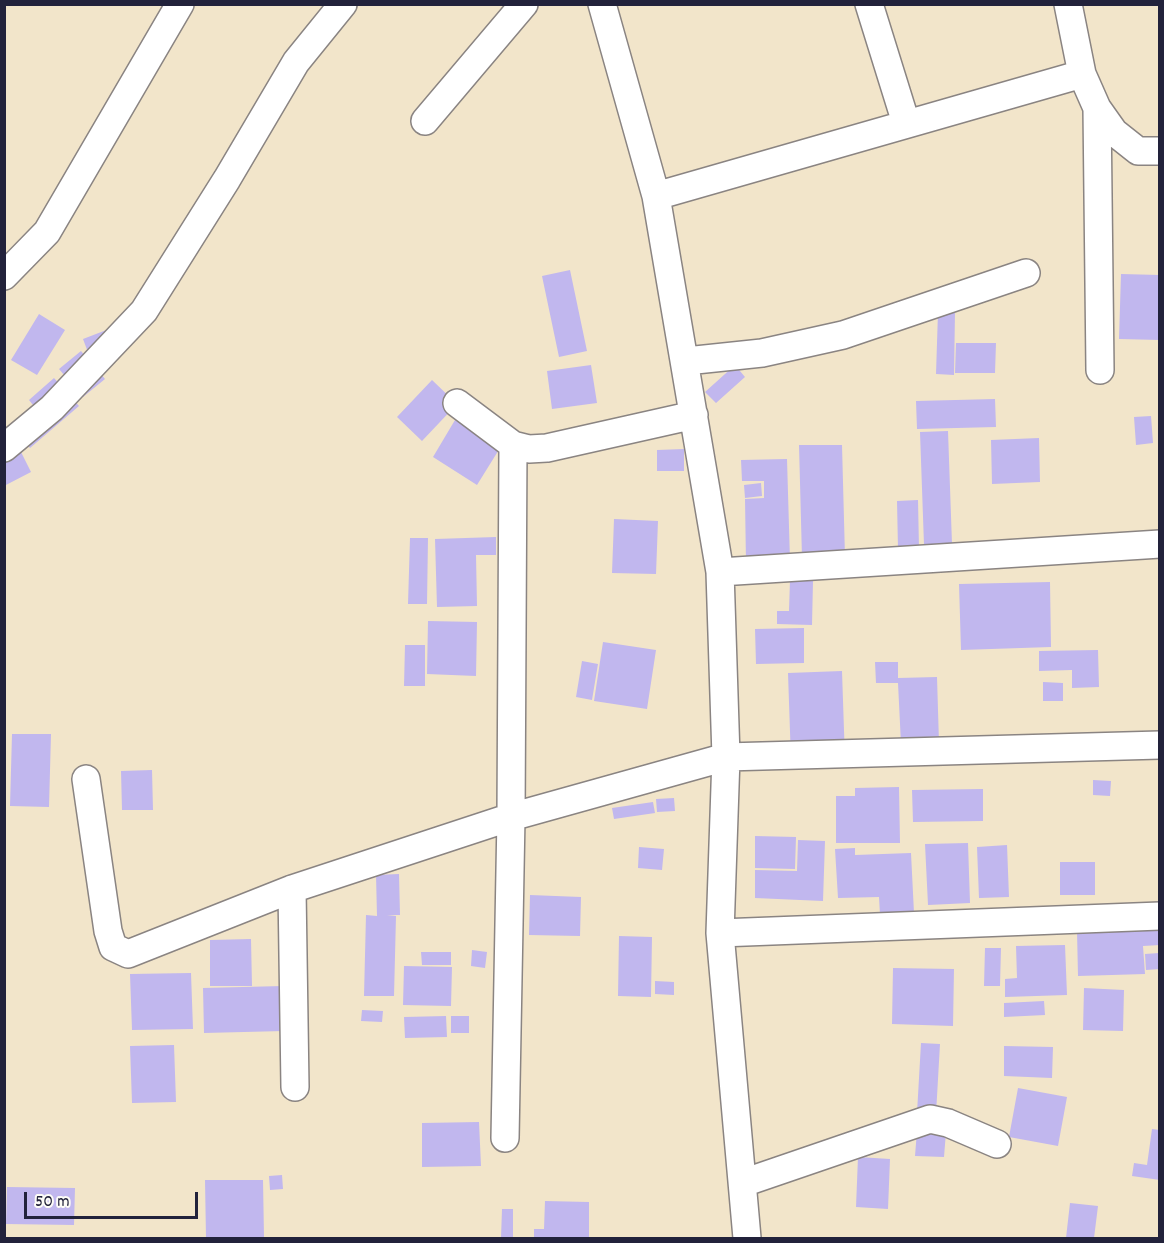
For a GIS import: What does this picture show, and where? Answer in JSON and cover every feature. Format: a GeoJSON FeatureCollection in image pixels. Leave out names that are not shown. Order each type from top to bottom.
{"type":"FeatureCollection","features":[{"type":"Feature","properties":{"kind":"street"},"geometry":{"type":"LineString","coordinates":[[4,276],[47,232],[180,4]]}},
{"type":"Feature","properties":{"kind":"street"},"geometry":{"type":"LineString","coordinates":[[4,448],[52,408],[144,311],[227,179],[296,62],[343,4]]}},
{"type":"Feature","properties":{"kind":"street"},"geometry":{"type":"LineString","coordinates":[[425,121],[524,4]]}},
{"type":"Feature","properties":{"kind":"street"},"geometry":{"type":"LineString","coordinates":[[602,4],[656,196],[686,361],[720,572],[726,757],[720,933],[747,1239]]}},
{"type":"Feature","properties":{"kind":"street"},"geometry":{"type":"LineString","coordinates":[[869,4],[906,123]]}},
{"type":"Feature","properties":{"kind":"street"},"geometry":{"type":"LineString","coordinates":[[1068,4],[1082,75],[1097,108],[1114,132],[1138,151],[1160,152]]}},
{"type":"Feature","properties":{"kind":"street"},"geometry":{"type":"LineString","coordinates":[[656,196],[906,123],[1082,75]]}},
{"type":"Feature","properties":{"kind":"street"},"geometry":{"type":"LineString","coordinates":[[1097,108],[1100,370]]}},
{"type":"Feature","properties":{"kind":"street"},"geometry":{"type":"LineString","coordinates":[[686,361],[762,353],[843,335],[1026,273]]}},
{"type":"Feature","properties":{"kind":"street"},"geometry":{"type":"LineString","coordinates":[[457,404],[513,445],[529,449],[547,448],[694,415]]}},
{"type":"Feature","properties":{"kind":"street"},"geometry":{"type":"LineString","coordinates":[[505,1138],[512,817],[513,445]]}},
{"type":"Feature","properties":{"kind":"street"},"geometry":{"type":"LineString","coordinates":[[720,572],[1160,544]]}},
{"type":"Feature","properties":{"kind":"street"},"geometry":{"type":"LineString","coordinates":[[86,778],[108,932],[113,947],[128,954],[292,889],[512,817],[726,757],[1160,745]]}},
{"type":"Feature","properties":{"kind":"street"},"geometry":{"type":"LineString","coordinates":[[292,889],[295,1087]]}},
{"type":"Feature","properties":{"kind":"street"},"geometry":{"type":"LineString","coordinates":[[720,933],[1160,916]]}},
{"type":"Feature","properties":{"kind":"street"},"geometry":{"type":"LineString","coordinates":[[743,1183],[930,1119],[948,1123],[997,1144]]}},
{"type":"Feature","properties":{"kind":"building"},"geometry":{"type":"Polygon","coordinates":[[[570,270],[587,351],[559,357],[542,276],[570,270]]]}},
{"type":"Feature","properties":{"kind":"building"},"geometry":{"type":"Polygon","coordinates":[[[1121,274],[1160,275],[1160,340],[1119,339],[1121,274]]]}},
{"type":"Feature","properties":{"kind":"building"},"geometry":{"type":"Polygon","coordinates":[[[938,312],[955,312],[954,375],[936,374],[938,312]]]}},
{"type":"Feature","properties":{"kind":"building"},"geometry":{"type":"Polygon","coordinates":[[[39,314],[65,330],[37,375],[11,360],[39,314]]]}},
{"type":"Feature","properties":{"kind":"building"},"geometry":{"type":"Polygon","coordinates":[[[109,329],[92,363],[83,339],[109,329]]]}},
{"type":"Feature","properties":{"kind":"building"},"geometry":{"type":"Polygon","coordinates":[[[956,343],[996,343],[995,373],[955,373],[956,343]]]}},
{"type":"Feature","properties":{"kind":"building"},"geometry":{"type":"Polygon","coordinates":[[[81,351],[105,379],[83,397],[59,369],[81,351]]]}},
{"type":"Feature","properties":{"kind":"building"},"geometry":{"type":"Polygon","coordinates":[[[591,365],[597,403],[552,409],[547,371],[591,365]]]}},
{"type":"Feature","properties":{"kind":"building"},"geometry":{"type":"Polygon","coordinates":[[[735,365],[745,377],[716,403],[705,392],[735,365]]]}},
{"type":"Feature","properties":{"kind":"building"},"geometry":{"type":"Polygon","coordinates":[[[54,378],[79,406],[30,448],[19,435],[41,415],[29,400],[54,378]]]}},
{"type":"Feature","properties":{"kind":"building"},"geometry":{"type":"Polygon","coordinates":[[[432,380],[457,404],[422,441],[397,417],[432,380]]]}},
{"type":"Feature","properties":{"kind":"building"},"geometry":{"type":"Polygon","coordinates":[[[995,399],[996,427],[917,429],[916,401],[995,399]]]}},
{"type":"Feature","properties":{"kind":"building"},"geometry":{"type":"Polygon","coordinates":[[[1151,416],[1153,443],[1136,445],[1134,417],[1151,416]]]}},
{"type":"Feature","properties":{"kind":"building"},"geometry":{"type":"Polygon","coordinates":[[[455,420],[500,448],[477,485],[433,457],[455,420]]]}},
{"type":"Feature","properties":{"kind":"building"},"geometry":{"type":"Polygon","coordinates":[[[9,428],[31,472],[4,486],[4,430],[9,428]]]}},
{"type":"Feature","properties":{"kind":"building"},"geometry":{"type":"Polygon","coordinates":[[[948,431],[952,544],[924,545],[920,432],[948,431]]]}},
{"type":"Feature","properties":{"kind":"building"},"geometry":{"type":"Polygon","coordinates":[[[1039,438],[1040,482],[992,484],[991,440],[1039,438]]]}},
{"type":"Feature","properties":{"kind":"building"},"geometry":{"type":"Polygon","coordinates":[[[799,445],[842,445],[845,557],[802,558],[799,445]]]}},
{"type":"Feature","properties":{"kind":"building"},"geometry":{"type":"Polygon","coordinates":[[[684,449],[684,471],[657,471],[657,450],[684,449]]]}},
{"type":"Feature","properties":{"kind":"building"},"geometry":{"type":"Polygon","coordinates":[[[787,459],[790,561],[746,563],[745,499],[764,498],[764,481],[742,481],[741,460],[787,459]]]}},
{"type":"Feature","properties":{"kind":"building"},"geometry":{"type":"Polygon","coordinates":[[[761,483],[762,496],[745,498],[744,485],[761,483]]]}},
{"type":"Feature","properties":{"kind":"building"},"geometry":{"type":"Polygon","coordinates":[[[918,500],[919,549],[898,549],[897,501],[918,500]]]}},
{"type":"Feature","properties":{"kind":"building"},"geometry":{"type":"Polygon","coordinates":[[[614,519],[658,521],[656,574],[612,573],[614,519]]]}},
{"type":"Feature","properties":{"kind":"building"},"geometry":{"type":"Polygon","coordinates":[[[496,537],[496,555],[476,555],[477,606],[437,607],[435,539],[496,537]]]}},
{"type":"Feature","properties":{"kind":"building"},"geometry":{"type":"Polygon","coordinates":[[[410,538],[428,538],[427,604],[408,604],[410,538]]]}},
{"type":"Feature","properties":{"kind":"building"},"geometry":{"type":"Polygon","coordinates":[[[790,580],[813,581],[812,625],[777,624],[777,611],[789,611],[790,580]]]}},
{"type":"Feature","properties":{"kind":"building"},"geometry":{"type":"Polygon","coordinates":[[[1050,582],[1051,647],[961,650],[959,584],[1050,582]]]}},
{"type":"Feature","properties":{"kind":"building"},"geometry":{"type":"Polygon","coordinates":[[[428,621],[477,622],[476,676],[427,674],[428,621]]]}},
{"type":"Feature","properties":{"kind":"building"},"geometry":{"type":"Polygon","coordinates":[[[804,628],[804,663],[756,664],[755,629],[804,628]]]}},
{"type":"Feature","properties":{"kind":"building"},"geometry":{"type":"Polygon","coordinates":[[[603,642],[656,650],[647,709],[594,701],[603,642]]]}},
{"type":"Feature","properties":{"kind":"building"},"geometry":{"type":"Polygon","coordinates":[[[405,645],[425,645],[425,686],[404,686],[405,645]]]}},
{"type":"Feature","properties":{"kind":"building"},"geometry":{"type":"Polygon","coordinates":[[[1098,650],[1099,687],[1072,688],[1072,670],[1039,671],[1039,651],[1098,650]]]}},
{"type":"Feature","properties":{"kind":"building"},"geometry":{"type":"Polygon","coordinates":[[[582,661],[598,664],[592,700],[576,697],[582,661]]]}},
{"type":"Feature","properties":{"kind":"building"},"geometry":{"type":"Polygon","coordinates":[[[875,662],[898,662],[898,678],[937,677],[939,743],[901,744],[898,683],[876,683],[875,662]]]}},
{"type":"Feature","properties":{"kind":"building"},"geometry":{"type":"Polygon","coordinates":[[[842,671],[845,760],[791,761],[788,673],[842,671]]]}},
{"type":"Feature","properties":{"kind":"building"},"geometry":{"type":"Polygon","coordinates":[[[1043,682],[1063,683],[1063,701],[1043,701],[1043,682]]]}},
{"type":"Feature","properties":{"kind":"building"},"geometry":{"type":"Polygon","coordinates":[[[12,734],[51,734],[49,807],[10,806],[12,734]]]}},
{"type":"Feature","properties":{"kind":"building"},"geometry":{"type":"Polygon","coordinates":[[[152,770],[153,810],[122,810],[121,771],[152,770]]]}},
{"type":"Feature","properties":{"kind":"building"},"geometry":{"type":"Polygon","coordinates":[[[1093,780],[1111,781],[1110,796],[1093,795],[1093,780]]]}},
{"type":"Feature","properties":{"kind":"building"},"geometry":{"type":"Polygon","coordinates":[[[899,787],[900,843],[836,843],[836,796],[855,796],[855,788],[899,787]]]}},
{"type":"Feature","properties":{"kind":"building"},"geometry":{"type":"Polygon","coordinates":[[[983,789],[983,821],[913,822],[912,790],[983,789]]]}},
{"type":"Feature","properties":{"kind":"building"},"geometry":{"type":"Polygon","coordinates":[[[674,798],[675,811],[657,812],[656,799],[674,798]]]}},
{"type":"Feature","properties":{"kind":"building"},"geometry":{"type":"Polygon","coordinates":[[[653,802],[655,813],[614,819],[612,808],[653,802]]]}},
{"type":"Feature","properties":{"kind":"building"},"geometry":{"type":"Polygon","coordinates":[[[755,836],[796,837],[795,869],[755,868],[755,836]]]}},
{"type":"Feature","properties":{"kind":"building"},"geometry":{"type":"Polygon","coordinates":[[[798,840],[825,841],[823,901],[755,898],[755,870],[797,871],[798,840]]]}},
{"type":"Feature","properties":{"kind":"building"},"geometry":{"type":"Polygon","coordinates":[[[968,843],[970,903],[928,905],[925,844],[968,843]]]}},
{"type":"Feature","properties":{"kind":"building"},"geometry":{"type":"Polygon","coordinates":[[[1007,845],[1009,897],[979,898],[977,847],[1007,845]]]}},
{"type":"Feature","properties":{"kind":"building"},"geometry":{"type":"Polygon","coordinates":[[[639,847],[664,849],[662,870],[638,868],[639,847]]]}},
{"type":"Feature","properties":{"kind":"building"},"geometry":{"type":"Polygon","coordinates":[[[855,848],[855,855],[911,853],[914,913],[880,915],[879,897],[838,898],[835,849],[855,848]]]}},
{"type":"Feature","properties":{"kind":"building"},"geometry":{"type":"Polygon","coordinates":[[[1060,862],[1095,862],[1095,895],[1060,895],[1060,862]]]}},
{"type":"Feature","properties":{"kind":"building"},"geometry":{"type":"Polygon","coordinates":[[[399,874],[400,915],[387,915],[396,916],[394,996],[364,996],[366,915],[377,916],[376,875],[399,874]]]}},
{"type":"Feature","properties":{"kind":"building"},"geometry":{"type":"Polygon","coordinates":[[[530,895],[581,897],[580,936],[529,935],[530,895]]]}},
{"type":"Feature","properties":{"kind":"building"},"geometry":{"type":"Polygon","coordinates":[[[1160,928],[1160,945],[1143,946],[1145,974],[1078,976],[1077,931],[1160,928]]]}},
{"type":"Feature","properties":{"kind":"building"},"geometry":{"type":"Polygon","coordinates":[[[619,936],[652,937],[651,997],[618,996],[619,936]]]}},
{"type":"Feature","properties":{"kind":"building"},"geometry":{"type":"Polygon","coordinates":[[[251,939],[252,986],[210,986],[210,940],[251,939]]]}},
{"type":"Feature","properties":{"kind":"building"},"geometry":{"type":"Polygon","coordinates":[[[1065,945],[1067,995],[1005,997],[1005,979],[1017,978],[1016,946],[1065,945]]]}},
{"type":"Feature","properties":{"kind":"building"},"geometry":{"type":"Polygon","coordinates":[[[985,948],[1001,948],[1000,986],[984,986],[985,948]]]}},
{"type":"Feature","properties":{"kind":"building"},"geometry":{"type":"Polygon","coordinates":[[[472,950],[487,952],[485,968],[471,966],[472,950]]]}},
{"type":"Feature","properties":{"kind":"building"},"geometry":{"type":"Polygon","coordinates":[[[421,952],[451,952],[451,965],[422,965],[421,952]]]}},
{"type":"Feature","properties":{"kind":"building"},"geometry":{"type":"Polygon","coordinates":[[[1159,953],[1160,969],[1146,970],[1145,954],[1159,953]]]}},
{"type":"Feature","properties":{"kind":"building"},"geometry":{"type":"Polygon","coordinates":[[[404,966],[452,967],[451,1006],[403,1005],[404,966]]]}},
{"type":"Feature","properties":{"kind":"building"},"geometry":{"type":"Polygon","coordinates":[[[893,968],[954,969],[953,1026],[892,1024],[893,968]]]}},
{"type":"Feature","properties":{"kind":"building"},"geometry":{"type":"Polygon","coordinates":[[[191,973],[193,1029],[132,1030],[130,974],[191,973]]]}},
{"type":"Feature","properties":{"kind":"building"},"geometry":{"type":"Polygon","coordinates":[[[655,981],[674,982],[674,995],[655,994],[655,981]]]}},
{"type":"Feature","properties":{"kind":"building"},"geometry":{"type":"Polygon","coordinates":[[[283,986],[284,1031],[204,1033],[203,988],[283,986]]]}},
{"type":"Feature","properties":{"kind":"building"},"geometry":{"type":"Polygon","coordinates":[[[1084,988],[1124,990],[1123,1031],[1083,1030],[1084,988]]]}},
{"type":"Feature","properties":{"kind":"building"},"geometry":{"type":"Polygon","coordinates":[[[1044,1001],[1045,1015],[1004,1017],[1004,1003],[1044,1001]]]}},
{"type":"Feature","properties":{"kind":"building"},"geometry":{"type":"Polygon","coordinates":[[[362,1010],[383,1011],[382,1022],[361,1021],[362,1010]]]}},
{"type":"Feature","properties":{"kind":"building"},"geometry":{"type":"Polygon","coordinates":[[[446,1016],[447,1037],[405,1038],[404,1017],[446,1016]]]}},
{"type":"Feature","properties":{"kind":"building"},"geometry":{"type":"Polygon","coordinates":[[[451,1016],[469,1016],[469,1033],[451,1033],[451,1016]]]}},
{"type":"Feature","properties":{"kind":"building"},"geometry":{"type":"Polygon","coordinates":[[[921,1043],[940,1044],[936,1114],[917,1113],[921,1043]]]}},
{"type":"Feature","properties":{"kind":"building"},"geometry":{"type":"Polygon","coordinates":[[[174,1045],[176,1102],[132,1103],[130,1046],[174,1045]]]}},
{"type":"Feature","properties":{"kind":"building"},"geometry":{"type":"Polygon","coordinates":[[[1004,1046],[1053,1047],[1052,1078],[1004,1076],[1004,1046]]]}},
{"type":"Feature","properties":{"kind":"building"},"geometry":{"type":"Polygon","coordinates":[[[1018,1088],[1067,1097],[1058,1146],[1009,1137],[1018,1088]]]}},
{"type":"Feature","properties":{"kind":"building"},"geometry":{"type":"Polygon","coordinates":[[[479,1122],[481,1166],[422,1167],[422,1123],[479,1122]]]}},
{"type":"Feature","properties":{"kind":"building"},"geometry":{"type":"Polygon","coordinates":[[[1152,1129],[1160,1130],[1160,1180],[1132,1176],[1134,1163],[1147,1165],[1152,1129]]]}},
{"type":"Feature","properties":{"kind":"building"},"geometry":{"type":"Polygon","coordinates":[[[917,1131],[946,1132],[944,1157],[915,1156],[917,1131]]]}},
{"type":"Feature","properties":{"kind":"building"},"geometry":{"type":"Polygon","coordinates":[[[858,1157],[890,1159],[888,1209],[856,1207],[858,1157]]]}},
{"type":"Feature","properties":{"kind":"building"},"geometry":{"type":"Polygon","coordinates":[[[282,1175],[283,1189],[270,1190],[269,1176],[282,1175]]]}},
{"type":"Feature","properties":{"kind":"building"},"geometry":{"type":"Polygon","coordinates":[[[205,1180],[263,1180],[264,1237],[206,1238],[205,1180]]]}},
{"type":"Feature","properties":{"kind":"building"},"geometry":{"type":"Polygon","coordinates":[[[7,1187],[75,1188],[74,1225],[6,1224],[7,1187]]]}},
{"type":"Feature","properties":{"kind":"building"},"geometry":{"type":"Polygon","coordinates":[[[545,1201],[589,1202],[589,1238],[534,1238],[534,1229],[544,1229],[545,1201]]]}},
{"type":"Feature","properties":{"kind":"building"},"geometry":{"type":"Polygon","coordinates":[[[1070,1203],[1098,1206],[1094,1238],[1066,1238],[1070,1203]]]}},
{"type":"Feature","properties":{"kind":"building"},"geometry":{"type":"Polygon","coordinates":[[[502,1209],[513,1209],[513,1238],[501,1238],[502,1209]]]}}]}
